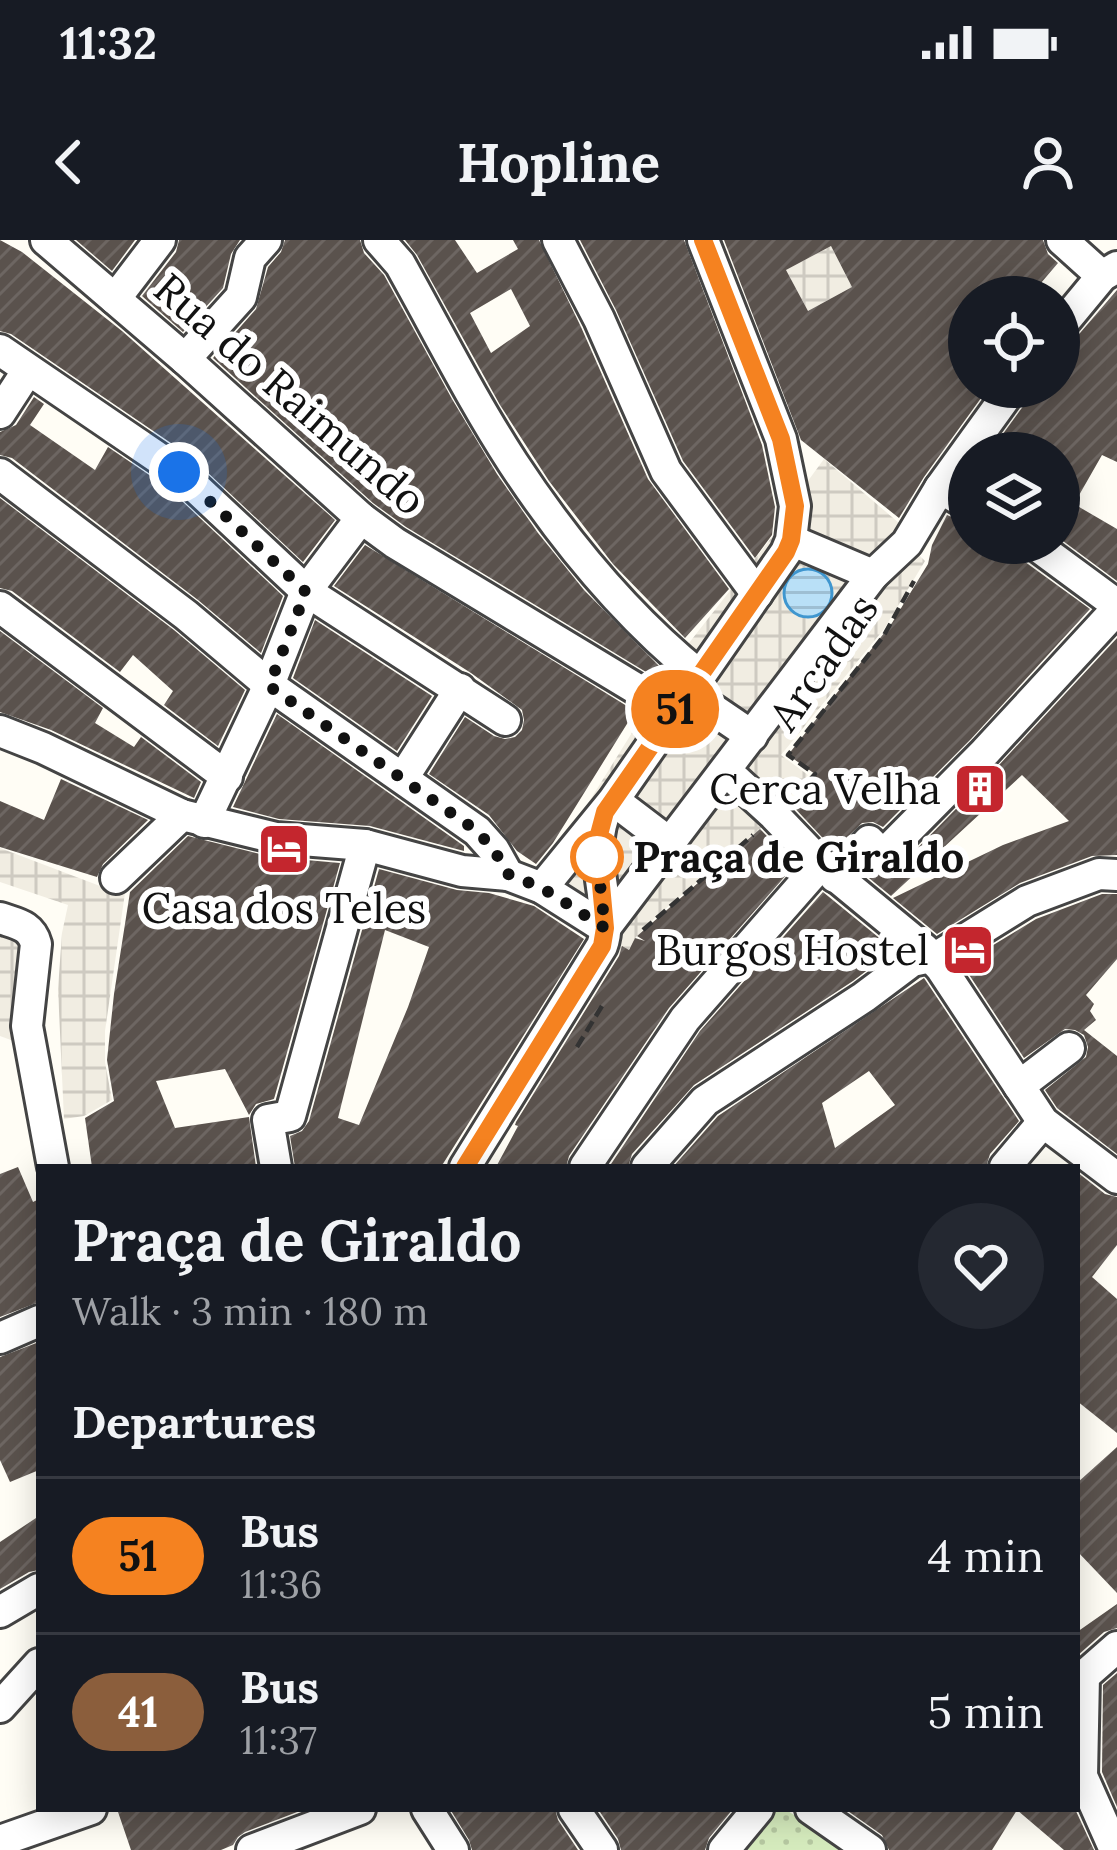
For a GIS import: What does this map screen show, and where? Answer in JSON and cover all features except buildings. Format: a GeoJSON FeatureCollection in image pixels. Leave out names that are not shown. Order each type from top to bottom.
{"type":"FeatureCollection","features":[{"type":"Feature","properties":{"kind":"street","name":"Rua do Raimundo"},"geometry":{"type":"LineString","coordinates":[[46,240],[395,543],[692,696]]}},
{"type":"Feature","properties":{"kind":"street"},"geometry":{"type":"LineString","coordinates":[[115,299],[160,240]]}},
{"type":"Feature","properties":{"kind":"street"},"geometry":{"type":"LineString","coordinates":[[184,359],[241,297],[250,258],[266,240]]}},
{"type":"Feature","properties":{"kind":"street"},"geometry":{"type":"LineString","coordinates":[[379,240],[400,264],[512,462],[573,546],[630,611],[692,696],[752,736]]}},
{"type":"Feature","properties":{"kind":"street"},"geometry":{"type":"LineString","coordinates":[[558,240],[599,319],[666,471],[757,594]]}},
{"type":"Feature","properties":{"kind":"street"},"geometry":{"type":"LineString","coordinates":[[604,937],[597,842],[795,542],[795,506],[781,439],[703,240]]}},
{"type":"Feature","properties":{"kind":"street"},"geometry":{"type":"LineString","coordinates":[[1062,240],[1110,272],[1080,305]]}},
{"type":"Feature","properties":{"kind":"street"},"geometry":{"type":"LineString","coordinates":[[0,350],[179,472],[306,592],[505,720]]}},
{"type":"Feature","properties":{"kind":"street"},"geometry":{"type":"LineString","coordinates":[[0,413],[28,370]]}},
{"type":"Feature","properties":{"kind":"street"},"geometry":{"type":"LineString","coordinates":[[467,1164],[604,937],[873,574],[914,554],[940,488],[997,408]]}},
{"type":"Feature","properties":{"kind":"street"},"geometry":{"type":"LineString","coordinates":[[0,474],[186,615],[269,686],[477,831],[508,874]]}},
{"type":"Feature","properties":{"kind":"street"},"geometry":{"type":"LineString","coordinates":[[940,488],[948,493]]}},
{"type":"Feature","properties":{"kind":"street"},"geometry":{"type":"LineString","coordinates":[[116,878],[193,819],[226,777],[306,592],[361,518]]}},
{"type":"Feature","properties":{"kind":"street"},"geometry":{"type":"LineString","coordinates":[[795,542],[873,574]]}},
{"type":"Feature","properties":{"kind":"street"},"geometry":{"type":"LineString","coordinates":[[587,1164],[686,1018],[828,871],[869,842],[883,855],[1117,607],[1061,564]]}},
{"type":"Feature","properties":{"kind":"street"},"geometry":{"type":"LineString","coordinates":[[0,607],[226,777]]}},
{"type":"Feature","properties":{"kind":"street"},"geometry":{"type":"LineString","coordinates":[[403,778],[460,689]]}},
{"type":"Feature","properties":{"kind":"street"},"geometry":{"type":"LineString","coordinates":[[0,731],[193,819],[276,838],[364,845],[462,871],[508,874],[542,888],[604,937]]}},
{"type":"Feature","properties":{"kind":"street"},"geometry":{"type":"LineString","coordinates":[[726,771],[828,871],[931,957],[1043,1122],[1117,1178]]}},
{"type":"Feature","properties":{"kind":"street"},"geometry":{"type":"LineString","coordinates":[[615,811],[671,844]]}},
{"type":"Feature","properties":{"kind":"street"},"geometry":{"type":"LineString","coordinates":[[542,888],[615,811]]}},
{"type":"Feature","properties":{"kind":"street"},"geometry":{"type":"LineString","coordinates":[[275,1164],[268,1120],[306,1113],[364,845]]}},
{"type":"Feature","properties":{"kind":"street"},"geometry":{"type":"LineString","coordinates":[[650,1164],[723,1087],[912,961],[940,955],[1027,902],[1100,874],[1117,874]]}},
{"type":"Feature","properties":{"kind":"street"},"geometry":{"type":"LineString","coordinates":[[0,918],[27,928],[36,944],[33,969],[13,1020],[52,1164]]}},
{"type":"Feature","properties":{"kind":"street"},"geometry":{"type":"LineString","coordinates":[[1019,1086],[1069,1048]]}},
{"type":"Feature","properties":{"kind":"street"},"geometry":{"type":"LineString","coordinates":[[1008,1164],[1043,1122]]}},
{"type":"Feature","properties":{"kind":"street"},"geometry":{"type":"LineString","coordinates":[[0,1338],[36,1322]]}},
{"type":"Feature","properties":{"kind":"street"},"geometry":{"type":"LineString","coordinates":[[0,1612],[36,1591]]}},
{"type":"Feature","properties":{"kind":"street"},"geometry":{"type":"LineString","coordinates":[[1115,1850],[1082,1776],[1080,1670],[1117,1647]]}},
{"type":"Feature","properties":{"kind":"street"},"geometry":{"type":"LineString","coordinates":[[0,1707],[36,1667]]}},
{"type":"Feature","properties":{"kind":"street"},"geometry":{"type":"LineString","coordinates":[[0,1841],[82,1812]]}},
{"type":"Feature","properties":{"kind":"street"},"geometry":{"type":"LineString","coordinates":[[252,1850],[352,1812]]}},
{"type":"Feature","properties":{"kind":"street"},"geometry":{"type":"LineString","coordinates":[[429,1812],[453,1850]]}},
{"type":"Feature","properties":{"kind":"street"},"geometry":{"type":"LineString","coordinates":[[576,1812],[602,1850]]}},
{"type":"Feature","properties":{"kind":"street"},"geometry":{"type":"LineString","coordinates":[[724,1850],[756,1812]]}},
{"type":"Feature","properties":{"kind":"street"},"geometry":{"type":"LineString","coordinates":[[815,1812],[870,1850]]}},
{"type":"Feature","properties":{"kind":"path","name":"Arcadas"},"geometry":{"type":"LineString","coordinates":[[636,937],[815,774],[788,754],[883,637],[914,554]]}},
{"type":"Feature","properties":{"kind":"path"},"geometry":{"type":"LineString","coordinates":[[574,1050],[603,1005]]}},
{"type":"Feature","properties":{"kind":"green space"},"geometry":{"type":"Polygon","coordinates":[[[770,1812],[789,1812],[846,1850],[741,1850],[770,1812]]]}},
{"type":"Feature","properties":{"kind":"shaded area"},"geometry":{"type":"Polygon","coordinates":[[[831,246],[852,287],[808,311],[786,270],[831,246]]]}},
{"type":"Feature","properties":{"kind":"shaded area","name":"Praça de Giraldo"},"geometry":{"type":"Polygon","coordinates":[[[824,459],[899,523],[907,543],[925,561],[884,629],[781,755],[808,775],[767,823],[657,916],[625,956],[602,946],[544,874],[638,723],[642,703],[783,523],[824,459]]]}},
{"type":"Feature","properties":{"kind":"shaded area"},"geometry":{"type":"Polygon","coordinates":[[[0,848],[100,886],[116,878],[126,886],[105,1031],[112,1100],[84,1116],[64,1119],[58,989],[68,905],[0,882],[0,848]]]}},
{"type":"Feature","properties":{"kind":"shaded area"},"geometry":{"type":"Polygon","coordinates":[[[0,927],[27,936],[19,1043],[0,1036],[0,927]]]}},
{"type":"Feature","properties":{"kind":"water"},"geometry":{"type":"Polygon","coordinates":[[[808,569],[825,576],[832,593],[825,610],[808,617],[791,610],[784,593],[791,576],[808,569]]]}},
{"type":"Feature","properties":{"kind":"bus line","name":"51"},"geometry":{"type":"LineString","coordinates":[[467,1164],[602,946],[605,928],[597,842],[605,812],[791,540],[795,506],[781,439],[703,240]]}},
{"type":"Feature","properties":{"kind":"place","name":"Cerca Velha"},"geometry":{"type":"Point","coordinates":[980,789]}},
{"type":"Feature","properties":{"kind":"place","name":"Casa dos Teles"},"geometry":{"type":"Point","coordinates":[284,849]}},
{"type":"Feature","properties":{"kind":"place","name":"Praça de Giraldo"},"geometry":{"type":"Point","coordinates":[597,857]}},
{"type":"Feature","properties":{"kind":"place","name":"Burgos Hostel"},"geometry":{"type":"Point","coordinates":[968,950]}},
{"type":"Feature","properties":{"kind":"route"},"geometry":{"type":"LineString","coordinates":[[179,472],[306,592],[269,686],[477,831],[508,874],[542,888],[605,928],[597,857]]}}]}
